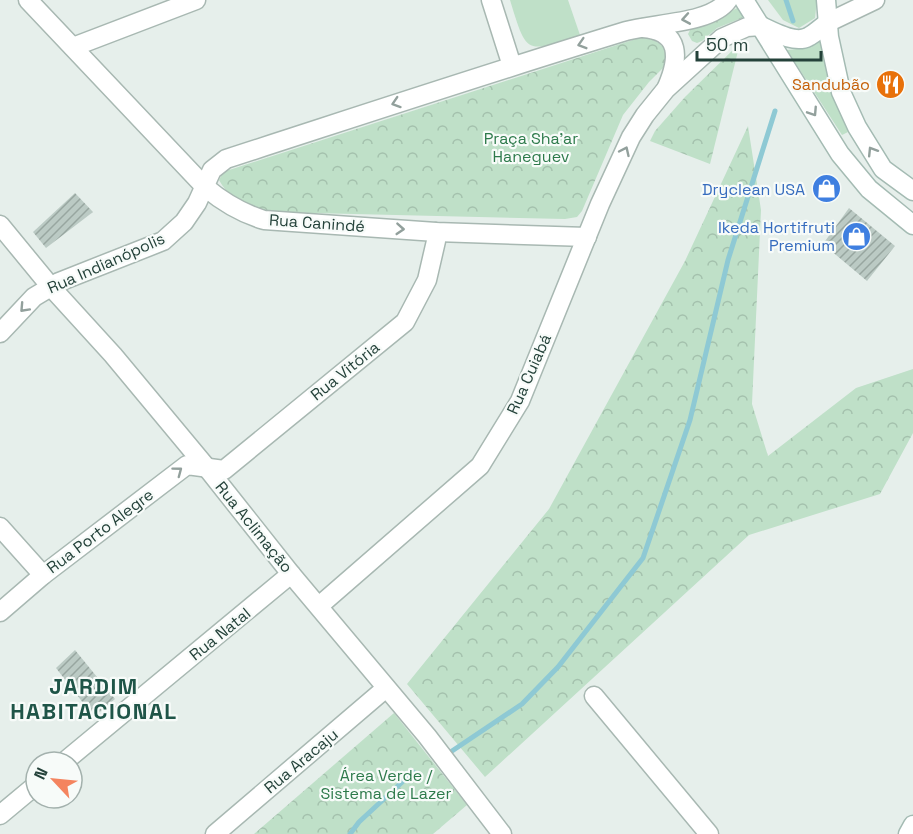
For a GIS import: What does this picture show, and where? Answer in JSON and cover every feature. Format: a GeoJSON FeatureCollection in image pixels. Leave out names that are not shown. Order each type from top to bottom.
{"type":"FeatureCollection","features":[{"type":"Feature","properties":{"kind":"street","name":"Rua Canindé"},"geometry":{"type":"LineString","coordinates":[[28,0],[205,187],[225,204],[245,214],[264,220],[436,232],[587,237]]}},
{"type":"Feature","properties":{"kind":"street"},"geometry":{"type":"LineString","coordinates":[[73,47],[196,0]]}},
{"type":"Feature","properties":{"kind":"street"},"geometry":{"type":"LineString","coordinates":[[491,0],[512,66]]}},
{"type":"Feature","properties":{"kind":"street","name":"Rua Indianópolis"},"geometry":{"type":"LineString","coordinates":[[0,333],[34,297],[59,282],[162,242],[184,222],[205,187],[212,170],[226,159],[638,27],[703,16],[717,11],[728,0]]}},
{"type":"Feature","properties":{"kind":"street"},"geometry":{"type":"LineString","coordinates":[[744,0],[840,154],[869,189],[913,225]]}},
{"type":"Feature","properties":{"kind":"street"},"geometry":{"type":"LineString","coordinates":[[826,0],[829,38],[841,92],[857,127],[883,168],[913,191]]}},
{"type":"Feature","properties":{"kind":"street"},"geometry":{"type":"LineString","coordinates":[[761,26],[783,36],[807,38],[829,22],[875,0]]}},
{"type":"Feature","properties":{"kind":"street","name":"Rua Cuiabá"},"geometry":{"type":"LineString","coordinates":[[319,606],[480,466],[520,401],[600,204],[631,137],[645,115],[666,89],[722,38],[747,27],[761,26]]}},
{"type":"Feature","properties":{"kind":"street","name":"Rua Cuiabá"},"geometry":{"type":"LineString","coordinates":[[638,27],[657,30],[674,46],[676,57],[674,70],[666,89]]}},
{"type":"Feature","properties":{"kind":"street","name":"Rua Aclimação"},"geometry":{"type":"LineString","coordinates":[[0,225],[51,287],[113,355],[291,574],[428,736],[502,834]]}},
{"type":"Feature","properties":{"kind":"street","name":"Rua Vitória"},"geometry":{"type":"LineString","coordinates":[[207,468],[224,470],[405,322],[427,280],[436,232]]}},
{"type":"Feature","properties":{"kind":"street","name":"Rua Porto Alegre"},"geometry":{"type":"LineString","coordinates":[[0,612],[43,575],[187,465],[207,468]]}},
{"type":"Feature","properties":{"kind":"street"},"geometry":{"type":"LineString","coordinates":[[0,527],[43,575]]}},
{"type":"Feature","properties":{"kind":"street","name":"Rua Natal"},"geometry":{"type":"LineString","coordinates":[[78,750],[291,574]]}},
{"type":"Feature","properties":{"kind":"street","name":"Rua Aracaju"},"geometry":{"type":"LineString","coordinates":[[215,834],[386,688]]}},
{"type":"Feature","properties":{"kind":"street"},"geometry":{"type":"LineString","coordinates":[[594,696],[709,834]]}},
{"type":"Feature","properties":{"kind":"street"},"geometry":{"type":"LineString","coordinates":[[0,815],[24,795]]}},
{"type":"Feature","properties":{"kind":"street"},"geometry":{"type":"LineString","coordinates":[[908,834],[913,825]]}},
{"type":"Feature","properties":{"kind":"green space"},"geometry":{"type":"Polygon","coordinates":[[[510,0],[568,0],[580,35],[549,45],[539,47],[531,45],[521,32],[510,0]]]}},
{"type":"Feature","properties":{"kind":"green space"},"geometry":{"type":"Polygon","coordinates":[[[768,0],[817,0],[815,18],[799,28],[783,20],[768,0]]]}},
{"type":"Feature","properties":{"kind":"green space"},"geometry":{"type":"Polygon","coordinates":[[[737,8],[744,14],[742,18],[717,28],[702,41],[697,43],[692,41],[688,34],[691,28],[708,23],[737,8]]]}},
{"type":"Feature","properties":{"kind":"green space","name":"Praça Sha'ar Haneguev"},"geometry":{"type":"Polygon","coordinates":[[[645,36],[662,46],[665,66],[623,115],[582,211],[577,217],[565,219],[270,212],[234,197],[219,180],[223,172],[645,36]]]}},
{"type":"Feature","properties":{"kind":"green space"},"geometry":{"type":"Polygon","coordinates":[[[819,37],[830,89],[848,132],[842,135],[787,50],[804,47],[819,37]]]}},
{"type":"Feature","properties":{"kind":"green space"},"geometry":{"type":"Polygon","coordinates":[[[740,43],[710,164],[650,141],[655,131],[685,97],[740,43]]]}},
{"type":"Feature","properties":{"kind":"green space"},"geometry":{"type":"Polygon","coordinates":[[[748,126],[761,210],[752,404],[768,456],[856,388],[913,369],[913,433],[880,494],[749,535],[485,777],[407,684],[549,509],[685,261],[748,126]]]}},
{"type":"Feature","properties":{"kind":"green space","name":"Área Verde / Sistema de Lazer"},"geometry":{"type":"Polygon","coordinates":[[[394,713],[467,805],[433,834],[254,834],[394,713]]]}},
{"type":"Feature","properties":{"kind":"building"},"geometry":{"type":"Polygon","coordinates":[[[75,193],[93,212],[46,248],[33,232],[75,193]]]}},
{"type":"Feature","properties":{"kind":"building","name":"Ikeda Hortifruti Premium"},"geometry":{"type":"Polygon","coordinates":[[[849,208],[895,246],[867,281],[823,244],[849,208]]]}},
{"type":"Feature","properties":{"kind":"building"},"geometry":{"type":"Polygon","coordinates":[[[75,650],[115,699],[94,717],[56,668],[75,650]]]}},
{"type":"Feature","properties":{"kind":"waterway"},"geometry":{"type":"LineString","coordinates":[[786,0],[793,21]]}},
{"type":"Feature","properties":{"kind":"waterway"},"geometry":{"type":"LineString","coordinates":[[452,751],[522,704],[558,667],[643,558],[690,420],[728,260],[775,111]]}},
{"type":"Feature","properties":{"kind":"waterway"},"geometry":{"type":"LineString","coordinates":[[350,834],[359,822],[413,772]]}},
{"type":"Feature","properties":{"kind":"place","name":"Sandubão"},"geometry":{"type":"Point","coordinates":[891,84]}},
{"type":"Feature","properties":{"kind":"place","name":"Dryclean USA"},"geometry":{"type":"Point","coordinates":[826,189]}},
{"type":"Feature","properties":{"kind":"place","name":"Ikeda Hortifruti Premium"},"geometry":{"type":"Point","coordinates":[856,236]}},
{"type":"Feature","properties":{"kind":"district","name":"JARDIM HABITACIONAL"},"geometry":{"type":"Point","coordinates":[94,698]}}]}
